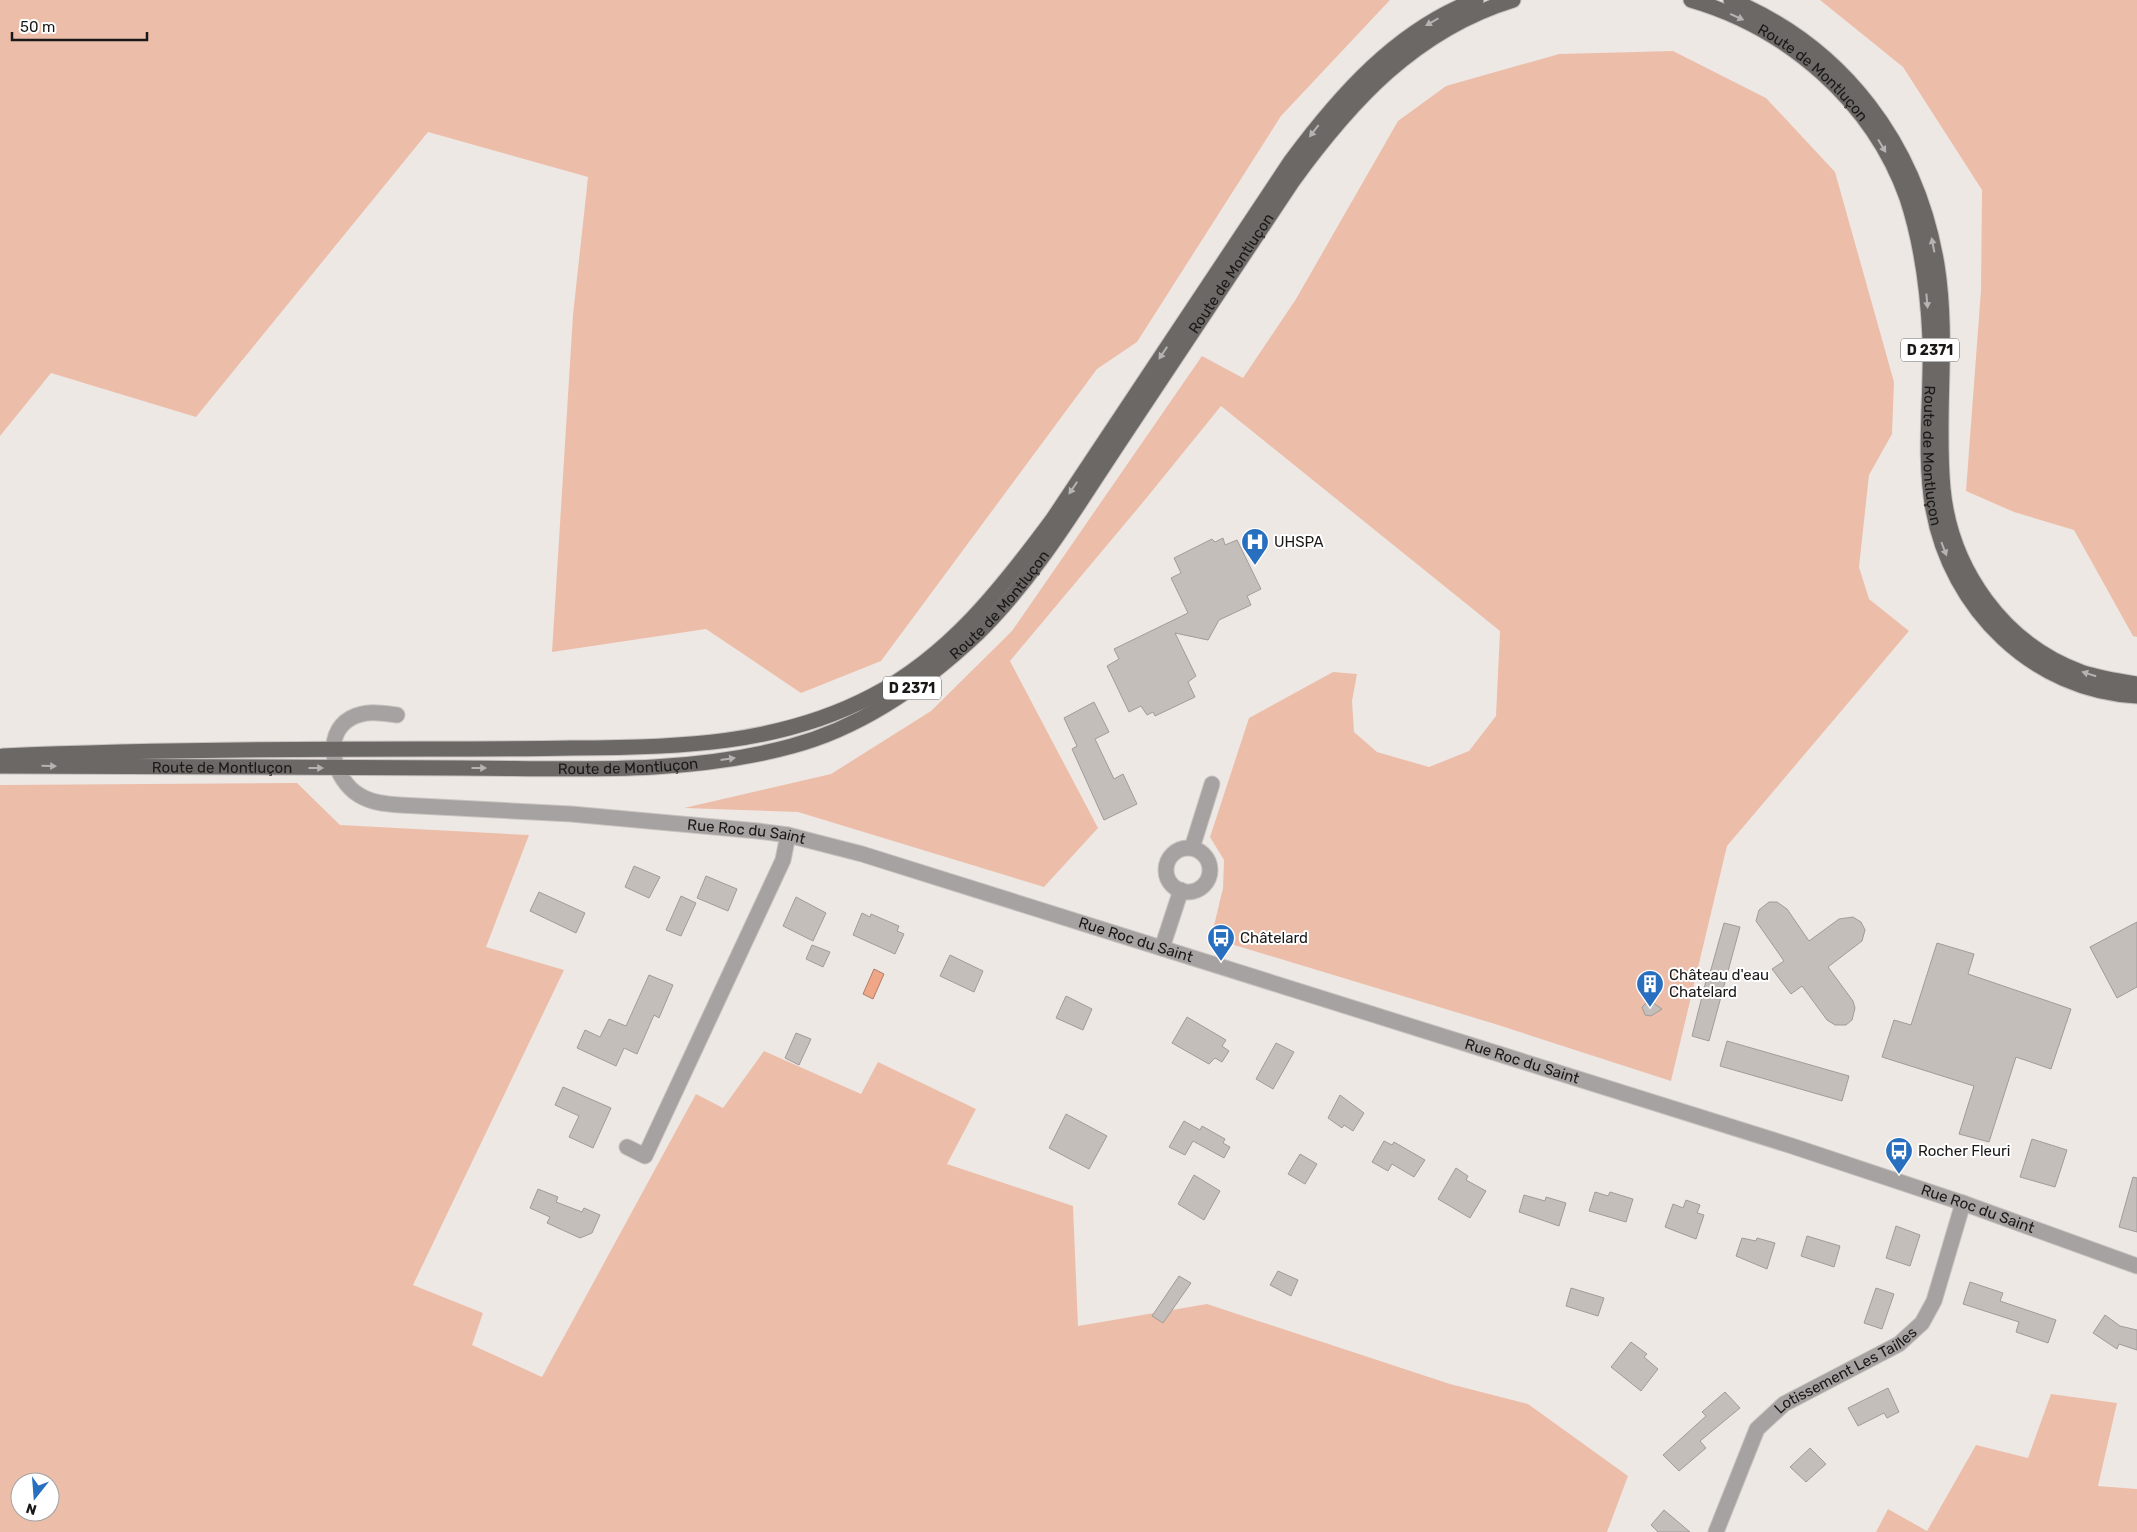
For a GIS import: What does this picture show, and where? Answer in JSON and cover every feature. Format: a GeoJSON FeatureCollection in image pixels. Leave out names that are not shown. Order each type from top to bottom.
{"type":"FeatureCollection","features":[{"type":"Feature","properties":{"kind":"main road","name":"Route de Montluçon"},"geometry":{"type":"LineString","coordinates":[[0,756],[205,750],[634,748],[736,740],[772,734],[840,711],[896,682],[949,642],[992,598],[1053,519],[1291,161],[1334,106],[1376,64],[1405,39],[1444,15],[1476,0]]}},
{"type":"Feature","properties":{"kind":"main road","name":"Route de Montluçon"},"geometry":{"type":"LineString","coordinates":[[0,766],[584,769],[710,761],[795,745],[837,729],[894,700],[931,674],[970,640],[1020,585],[1087,491],[1292,182],[1345,113],[1385,72],[1420,44],[1469,16],[1513,0]]}},
{"type":"Feature","properties":{"kind":"main road","name":"Route de Montluçon"},"geometry":{"type":"LineString","coordinates":[[1691,0],[1749,22],[1809,62],[1862,116],[1888,156],[1898,176],[1914,223],[1925,276],[1930,340],[1929,447],[1933,510],[1946,554],[1967,598],[1995,632],[2031,661],[2057,676],[2115,694],[2137,696]]}},
{"type":"Feature","properties":{"kind":"main road","name":"Route de Montluçon"},"geometry":{"type":"LineString","coordinates":[[1731,0],[1782,27],[1831,63],[1882,121],[1908,166],[1926,214],[1940,294],[1943,352],[1942,472],[1946,506],[1962,560],[1976,587],[2004,622],[2047,655],[2095,676],[2137,684]]}},
{"type":"Feature","properties":{"kind":"street"},"geometry":{"type":"LineString","coordinates":[[334,749],[339,730],[352,717],[368,713],[397,715]]}},
{"type":"Feature","properties":{"kind":"street","name":"Rue Roc du Saint"},"geometry":{"type":"LineString","coordinates":[[334,749],[337,768],[342,780],[353,791],[364,798],[382,803],[599,816],[788,835],[894,863],[1782,1143],[1963,1202],[2137,1266]]}},
{"type":"Feature","properties":{"kind":"street"},"geometry":{"type":"LineString","coordinates":[[1192,848],[1212,784]]}},
{"type":"Feature","properties":{"kind":"street"},"geometry":{"type":"LineString","coordinates":[[627,1146],[645,1156],[783,860],[788,835]]}},
{"type":"Feature","properties":{"kind":"street"},"geometry":{"type":"LineString","coordinates":[[1192,848],[1199,850],[1208,861],[1209,875],[1202,887],[1188,892],[1181,890],[1174,887],[1167,875],[1168,860],[1178,850],[1192,848]]}},
{"type":"Feature","properties":{"kind":"street"},"geometry":{"type":"LineString","coordinates":[[1162,948],[1181,890]]}},
{"type":"Feature","properties":{"kind":"street","name":"Lotissement Les Tailles"},"geometry":{"type":"LineString","coordinates":[[1716,1532],[1757,1429],[1784,1404],[1899,1344],[1922,1323],[1934,1301],[1963,1202]]}},
{"type":"Feature","properties":{"kind":"shaded area"},"geometry":{"type":"Polygon","coordinates":[[[0,0],[1390,0],[1281,116],[1137,342],[1097,369],[881,661],[801,693],[706,629],[552,652],[573,315],[588,177],[428,132],[196,417],[51,373],[0,436],[0,0]]]}},
{"type":"Feature","properties":{"kind":"shaded area"},"geometry":{"type":"Polygon","coordinates":[[[1820,0],[2137,0],[2137,637],[2133,636],[2074,530],[2014,512],[1966,491],[1981,290],[1982,190],[1903,67],[1820,0]]]}},
{"type":"Feature","properties":{"kind":"shaded area"},"geometry":{"type":"Polygon","coordinates":[[[1673,51],[1766,98],[1835,172],[1894,382],[1892,434],[1869,475],[1859,567],[1869,599],[1909,631],[1727,846],[1671,1081],[1495,1024],[1211,938],[1223,888],[1224,860],[1210,837],[1249,718],[1333,672],[1357,674],[1352,701],[1354,732],[1377,752],[1429,767],[1469,751],[1496,716],[1500,631],[1221,406],[1010,661],[1098,828],[1044,887],[798,812],[684,808],[831,774],[931,711],[1012,631],[1202,356],[1243,378],[1296,299],[1398,121],[1446,86],[1559,54],[1673,51]]]}},
{"type":"Feature","properties":{"kind":"shaded area"},"geometry":{"type":"Polygon","coordinates":[[[297,783],[340,825],[529,835],[486,947],[564,970],[413,1285],[483,1313],[472,1345],[542,1377],[696,1094],[723,1108],[764,1051],[861,1094],[878,1062],[976,1109],[947,1164],[1073,1206],[1078,1326],[1207,1304],[1450,1384],[1528,1404],[1628,1476],[1607,1532],[0,1532],[0,785],[297,783]]]}},
{"type":"Feature","properties":{"kind":"shaded area"},"geometry":{"type":"Polygon","coordinates":[[[874,969],[884,974],[873,999],[863,994],[874,969]]]}},
{"type":"Feature","properties":{"kind":"shaded area"},"geometry":{"type":"Polygon","coordinates":[[[2051,1394],[2117,1403],[2098,1486],[2137,1489],[2137,1532],[1876,1532],[1888,1509],[1927,1531],[1976,1445],[2028,1458],[2051,1394]]]}},
{"type":"Feature","properties":{"kind":"building"},"geometry":{"type":"Polygon","coordinates":[[[1223,538],[1225,545],[1237,540],[1261,589],[1247,596],[1251,605],[1219,620],[1208,640],[1175,633],[1196,676],[1188,682],[1195,697],[1155,716],[1153,712],[1147,715],[1141,706],[1129,712],[1107,666],[1119,659],[1114,649],[1188,613],[1171,578],[1181,573],[1174,558],[1212,539],[1215,542],[1223,538]]]}},
{"type":"Feature","properties":{"kind":"building"},"geometry":{"type":"Polygon","coordinates":[[[1094,702],[1109,732],[1095,739],[1114,779],[1123,774],[1137,804],[1104,820],[1072,749],[1077,746],[1064,718],[1094,702]]]}},
{"type":"Feature","properties":{"kind":"building"},"geometry":{"type":"Polygon","coordinates":[[[634,866],[660,877],[649,898],[625,887],[634,866]]]}},
{"type":"Feature","properties":{"kind":"building"},"geometry":{"type":"Polygon","coordinates":[[[706,876],[737,889],[728,911],[697,898],[706,876]]]}},
{"type":"Feature","properties":{"kind":"building"},"geometry":{"type":"Polygon","coordinates":[[[539,892],[585,913],[576,933],[530,911],[539,892]]]}},
{"type":"Feature","properties":{"kind":"building"},"geometry":{"type":"Polygon","coordinates":[[[681,896],[696,903],[681,936],[666,930],[681,896]]]}},
{"type":"Feature","properties":{"kind":"building"},"geometry":{"type":"Polygon","coordinates":[[[796,897],[826,913],[813,941],[783,926],[796,897]]]}},
{"type":"Feature","properties":{"kind":"building"},"geometry":{"type":"Polygon","coordinates":[[[1769,902],[1777,902],[1787,909],[1809,941],[1839,919],[1853,917],[1861,922],[1865,930],[1862,941],[1828,967],[1853,1001],[1855,1008],[1852,1020],[1846,1025],[1835,1025],[1827,1020],[1802,986],[1791,994],[1772,969],[1784,961],[1756,921],[1759,910],[1769,902]]]}},
{"type":"Feature","properties":{"kind":"building"},"geometry":{"type":"Polygon","coordinates":[[[862,913],[870,917],[871,914],[899,926],[897,931],[904,934],[895,954],[853,935],[862,913]]]}},
{"type":"Feature","properties":{"kind":"building"},"geometry":{"type":"Polygon","coordinates":[[[2137,922],[2137,987],[2117,998],[2090,947],[2137,922]]]}},
{"type":"Feature","properties":{"kind":"building"},"geometry":{"type":"Polygon","coordinates":[[[1724,923],[1740,927],[1709,1041],[1692,1036],[1708,973],[1710,973],[1724,923]]]}},
{"type":"Feature","properties":{"kind":"building"},"geometry":{"type":"Polygon","coordinates":[[[1937,943],[1974,954],[1968,974],[2071,1009],[2051,1069],[2016,1057],[1989,1142],[1959,1134],[1974,1086],[1882,1057],[1894,1020],[1911,1025],[1937,943]]]}},
{"type":"Feature","properties":{"kind":"building"},"geometry":{"type":"Polygon","coordinates":[[[812,945],[830,952],[823,967],[806,959],[812,945]]]}},
{"type":"Feature","properties":{"kind":"building"},"geometry":{"type":"Polygon","coordinates":[[[950,955],[983,971],[974,992],[940,976],[950,955]]]}},
{"type":"Feature","properties":{"kind":"building"},"geometry":{"type":"Polygon","coordinates":[[[649,975],[673,985],[659,1018],[654,1015],[637,1054],[624,1048],[616,1066],[577,1048],[585,1030],[600,1037],[609,1019],[626,1026],[649,975]]]}},
{"type":"Feature","properties":{"kind":"building"},"geometry":{"type":"Polygon","coordinates":[[[1066,996],[1092,1009],[1083,1030],[1056,1018],[1066,996]]]}},
{"type":"Feature","properties":{"kind":"building","name":"Château d'eau Chatelard"},"geometry":{"type":"Polygon","coordinates":[[[1649,1000],[1662,1009],[1651,1016],[1645,1015],[1642,1007],[1649,1000]]]}},
{"type":"Feature","properties":{"kind":"building"},"geometry":{"type":"Polygon","coordinates":[[[1187,1017],[1226,1040],[1222,1046],[1229,1051],[1222,1062],[1215,1058],[1209,1064],[1172,1043],[1187,1017]]]}},
{"type":"Feature","properties":{"kind":"building"},"geometry":{"type":"Polygon","coordinates":[[[796,1033],[811,1039],[799,1065],[785,1058],[796,1033]]]}},
{"type":"Feature","properties":{"kind":"building"},"geometry":{"type":"Polygon","coordinates":[[[1727,1041],[1849,1076],[1842,1101],[1720,1066],[1727,1041]]]}},
{"type":"Feature","properties":{"kind":"building"},"geometry":{"type":"Polygon","coordinates":[[[1276,1043],[1294,1052],[1273,1089],[1256,1079],[1276,1043]]]}},
{"type":"Feature","properties":{"kind":"building"},"geometry":{"type":"Polygon","coordinates":[[[563,1087],[611,1108],[593,1148],[569,1137],[579,1116],[555,1105],[563,1087]]]}},
{"type":"Feature","properties":{"kind":"building"},"geometry":{"type":"Polygon","coordinates":[[[1340,1095],[1364,1113],[1353,1131],[1344,1125],[1342,1128],[1328,1118],[1340,1095]]]}},
{"type":"Feature","properties":{"kind":"building"},"geometry":{"type":"Polygon","coordinates":[[[1066,1114],[1107,1136],[1089,1169],[1049,1148],[1066,1114]]]}},
{"type":"Feature","properties":{"kind":"building"},"geometry":{"type":"Polygon","coordinates":[[[1184,1121],[1200,1130],[1202,1126],[1225,1139],[1223,1143],[1230,1147],[1224,1158],[1193,1141],[1185,1155],[1169,1147],[1184,1121]]]}},
{"type":"Feature","properties":{"kind":"building"},"geometry":{"type":"Polygon","coordinates":[[[2032,1139],[2067,1150],[2055,1187],[2020,1177],[2032,1139]]]}},
{"type":"Feature","properties":{"kind":"building"},"geometry":{"type":"Polygon","coordinates":[[[1384,1141],[1392,1145],[1394,1142],[1425,1160],[1414,1177],[1392,1164],[1388,1171],[1372,1162],[1384,1141]]]}},
{"type":"Feature","properties":{"kind":"building"},"geometry":{"type":"Polygon","coordinates":[[[1300,1154],[1317,1164],[1305,1184],[1288,1174],[1300,1154]]]}},
{"type":"Feature","properties":{"kind":"building"},"geometry":{"type":"Polygon","coordinates":[[[1456,1168],[1468,1176],[1466,1180],[1486,1191],[1470,1218],[1438,1199],[1456,1168]]]}},
{"type":"Feature","properties":{"kind":"building"},"geometry":{"type":"Polygon","coordinates":[[[1194,1175],[1220,1191],[1204,1220],[1178,1204],[1194,1175]]]}},
{"type":"Feature","properties":{"kind":"building"},"geometry":{"type":"Polygon","coordinates":[[[2133,1177],[2137,1178],[2137,1232],[2119,1227],[2133,1177]]]}},
{"type":"Feature","properties":{"kind":"building"},"geometry":{"type":"Polygon","coordinates":[[[538,1189],[558,1197],[556,1202],[582,1212],[584,1208],[600,1215],[592,1233],[580,1238],[547,1223],[550,1217],[530,1208],[538,1189]]]}},
{"type":"Feature","properties":{"kind":"building"},"geometry":{"type":"Polygon","coordinates":[[[1595,1192],[1608,1196],[1610,1192],[1633,1199],[1626,1222],[1589,1211],[1595,1192]]]}},
{"type":"Feature","properties":{"kind":"building"},"geometry":{"type":"Polygon","coordinates":[[[1524,1195],[1545,1201],[1546,1197],[1566,1203],[1559,1226],[1519,1212],[1524,1195]]]}},
{"type":"Feature","properties":{"kind":"building"},"geometry":{"type":"Polygon","coordinates":[[[1686,1200],[1700,1205],[1697,1213],[1704,1215],[1696,1239],[1665,1227],[1673,1204],[1683,1208],[1686,1200]]]}},
{"type":"Feature","properties":{"kind":"building"},"geometry":{"type":"Polygon","coordinates":[[[1896,1226],[1920,1235],[1910,1266],[1886,1258],[1896,1226]]]}},
{"type":"Feature","properties":{"kind":"building"},"geometry":{"type":"Polygon","coordinates":[[[1807,1236],[1840,1246],[1834,1267],[1801,1256],[1807,1236]]]}},
{"type":"Feature","properties":{"kind":"building"},"geometry":{"type":"Polygon","coordinates":[[[1742,1238],[1756,1241],[1757,1238],[1775,1243],[1767,1269],[1736,1256],[1742,1238]]]}},
{"type":"Feature","properties":{"kind":"building"},"geometry":{"type":"Polygon","coordinates":[[[1278,1271],[1298,1280],[1291,1296],[1270,1285],[1278,1271]]]}},
{"type":"Feature","properties":{"kind":"building"},"geometry":{"type":"Polygon","coordinates":[[[1179,1276],[1191,1283],[1163,1323],[1152,1316],[1179,1276]]]}},
{"type":"Feature","properties":{"kind":"building"},"geometry":{"type":"Polygon","coordinates":[[[1970,1282],[2003,1293],[2000,1301],[2056,1320],[2048,1343],[2016,1332],[2019,1322],[1963,1304],[1970,1282]]]}},
{"type":"Feature","properties":{"kind":"building"},"geometry":{"type":"Polygon","coordinates":[[[1571,1288],[1604,1298],[1598,1316],[1566,1306],[1571,1288]]]}},
{"type":"Feature","properties":{"kind":"building"},"geometry":{"type":"Polygon","coordinates":[[[1876,1288],[1894,1294],[1882,1329],[1864,1323],[1876,1288]]]}},
{"type":"Feature","properties":{"kind":"building"},"geometry":{"type":"Polygon","coordinates":[[[2105,1315],[2120,1326],[2137,1330],[2137,1350],[2119,1344],[2117,1349],[2093,1333],[2105,1315]]]}},
{"type":"Feature","properties":{"kind":"building"},"geometry":{"type":"Polygon","coordinates":[[[1631,1342],[1647,1354],[1644,1357],[1658,1369],[1641,1391],[1611,1367],[1631,1342]]]}},
{"type":"Feature","properties":{"kind":"building"},"geometry":{"type":"Polygon","coordinates":[[[1888,1388],[1899,1412],[1887,1418],[1884,1413],[1858,1426],[1848,1408],[1888,1388]]]}},
{"type":"Feature","properties":{"kind":"building"},"geometry":{"type":"Polygon","coordinates":[[[1725,1392],[1740,1408],[1700,1441],[1706,1448],[1679,1471],[1663,1455],[1706,1416],[1702,1412],[1725,1392]]]}},
{"type":"Feature","properties":{"kind":"building"},"geometry":{"type":"Polygon","coordinates":[[[1810,1448],[1826,1464],[1806,1482],[1790,1467],[1810,1448]]]}},
{"type":"Feature","properties":{"kind":"building"},"geometry":{"type":"Polygon","coordinates":[[[1664,1510],[1690,1532],[1658,1532],[1651,1525],[1664,1510]]]}},
{"type":"Feature","properties":{"kind":"place","name":"UHSPA"},"geometry":{"type":"Point","coordinates":[1255,566]}},
{"type":"Feature","properties":{"kind":"place","name":"Châtelard"},"geometry":{"type":"Point","coordinates":[1221,962]}},
{"type":"Feature","properties":{"kind":"place","name":"Château d'eau Chatelard"},"geometry":{"type":"Point","coordinates":[1650,1008]}},
{"type":"Feature","properties":{"kind":"place","name":"Rocher Fleuri"},"geometry":{"type":"Point","coordinates":[1899,1175]}}]}
